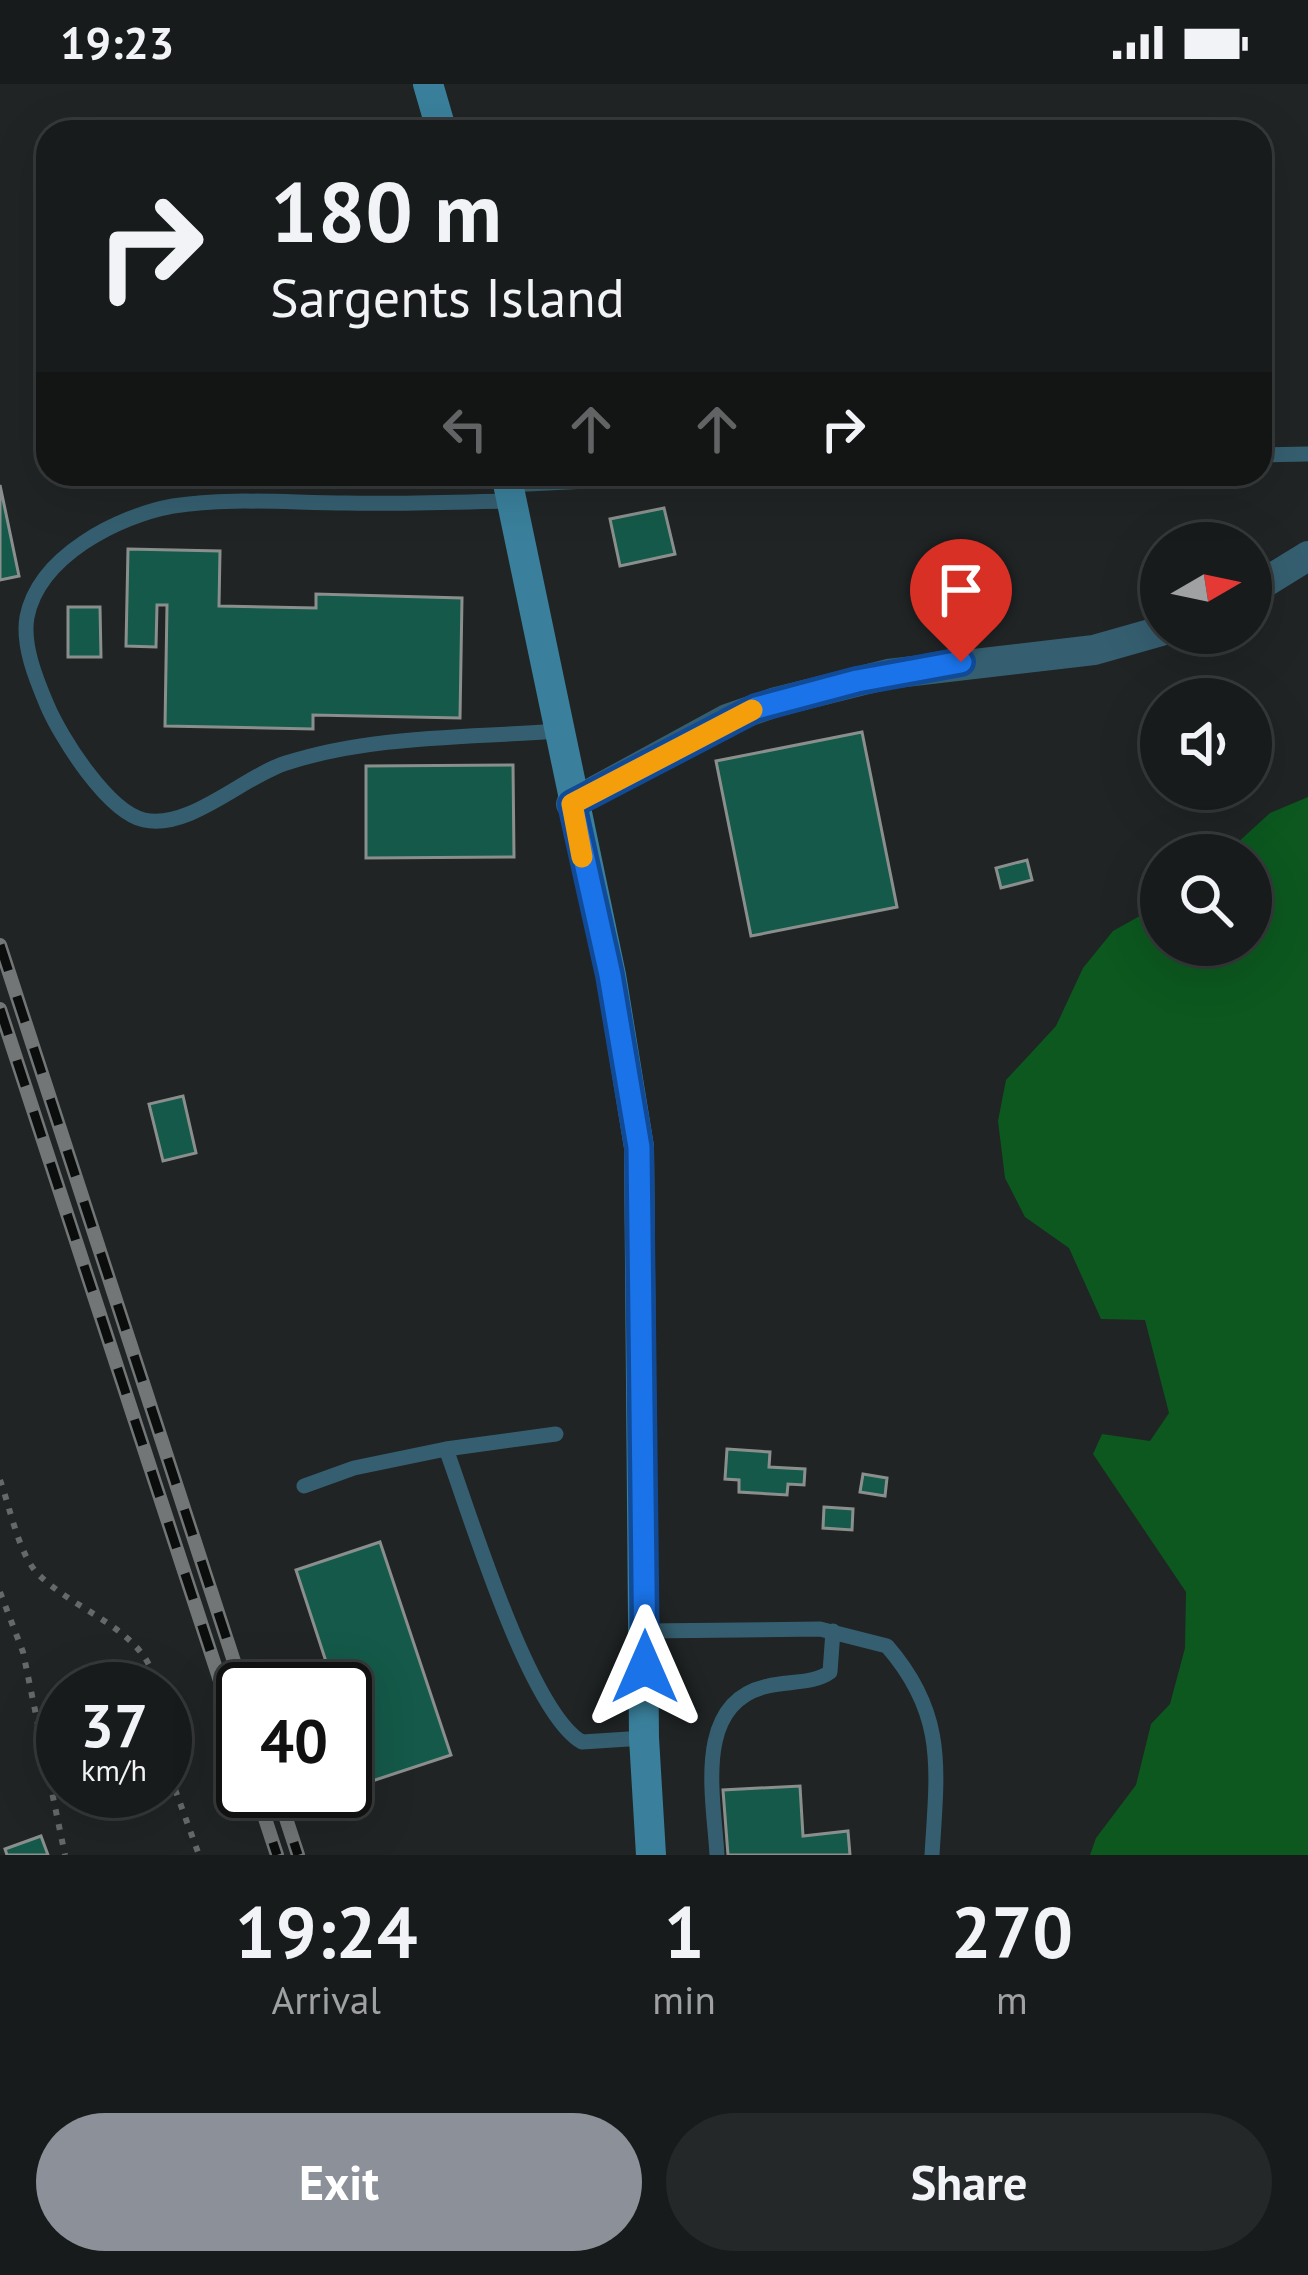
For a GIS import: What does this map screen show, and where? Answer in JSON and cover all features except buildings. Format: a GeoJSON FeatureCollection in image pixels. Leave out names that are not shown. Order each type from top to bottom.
{"type":"FeatureCollection","features":[{"type":"Feature","properties":{"kind":"street"},"geometry":{"type":"LineString","coordinates":[[428,84],[438,120]]}},
{"type":"Feature","properties":{"kind":"street"},"geometry":{"type":"LineString","coordinates":[[508,487],[610,975],[639,1147],[644,1738],[651,1855]]}},
{"type":"Feature","properties":{"kind":"street"},"geometry":{"type":"LineString","coordinates":[[1272,578],[1308,556]]}},
{"type":"Feature","properties":{"kind":"street"},"geometry":{"type":"LineString","coordinates":[[572,804],[727,719],[776,702],[888,674],[1094,650],[1140,637]]}},
{"type":"Feature","properties":{"kind":"lane"},"geometry":{"type":"LineString","coordinates":[[1272,455],[1308,454]]}},
{"type":"Feature","properties":{"kind":"lane"},"geometry":{"type":"LineString","coordinates":[[508,487],[173,506],[140,516],[101,532],[64,560],[38,588],[27,618],[29,656],[49,710],[115,808],[148,821],[191,812],[282,764],[362,743],[557,731]]}},
{"type":"Feature","properties":{"kind":"lane"},"geometry":{"type":"LineString","coordinates":[[304,1486],[354,1468],[556,1433]]}},
{"type":"Feature","properties":{"kind":"lane"},"geometry":{"type":"LineString","coordinates":[[446,1449],[507,1615],[556,1719],[582,1742],[644,1738]]}},
{"type":"Feature","properties":{"kind":"lane"},"geometry":{"type":"LineString","coordinates":[[645,1631],[832,1631],[887,1646],[931,1715],[938,1744],[932,1855]]}},
{"type":"Feature","properties":{"kind":"lane"},"geometry":{"type":"LineString","coordinates":[[717,1855],[714,1734],[727,1712],[755,1689],[830,1672],[832,1631]]}},
{"type":"Feature","properties":{"kind":"path"},"geometry":{"type":"LineString","coordinates":[[0,1480],[35,1572],[135,1642],[151,1662]]}},
{"type":"Feature","properties":{"kind":"path"},"geometry":{"type":"LineString","coordinates":[[0,1592],[23,1652],[65,1855]]}},
{"type":"Feature","properties":{"kind":"path"},"geometry":{"type":"LineString","coordinates":[[186,1818],[199,1855]]}},
{"type":"Feature","properties":{"kind":"green space"},"geometry":{"type":"Polygon","coordinates":[[[1308,797],[1308,1855],[1090,1855],[1096,1838],[1136,1785],[1151,1724],[1170,1704],[1185,1648],[1186,1592],[1093,1454],[1102,1434],[1150,1441],[1169,1413],[1145,1320],[1101,1319],[1069,1248],[1025,1217],[1005,1178],[998,1121],[1006,1080],[1056,1026],[1083,968],[1113,931],[1140,916],[1140,966],[1272,966],[1272,834],[1247,834],[1270,813],[1308,797]]]}},
{"type":"Feature","properties":{"kind":"railway"},"geometry":{"type":"LineString","coordinates":[[0,945],[234,1662]]}},
{"type":"Feature","properties":{"kind":"railway"},"geometry":{"type":"LineString","coordinates":[[0,1009],[216,1669]]}},
{"type":"Feature","properties":{"kind":"railway"},"geometry":{"type":"LineString","coordinates":[[265,1818],[277,1855]]}},
{"type":"Feature","properties":{"kind":"railway"},"geometry":{"type":"LineString","coordinates":[[286,1818],[298,1855]]}},
{"type":"Feature","properties":{"kind":"slow traffic"},"geometry":{"type":"LineString","coordinates":[[582,857],[572,804],[752,710]]}},
{"type":"Feature","properties":{"kind":"route"},"geometry":{"type":"LineString","coordinates":[[645,1667],[639,1147],[610,975],[572,804],[666,757],[727,719],[756,708],[888,674],[961,662]]}}]}
